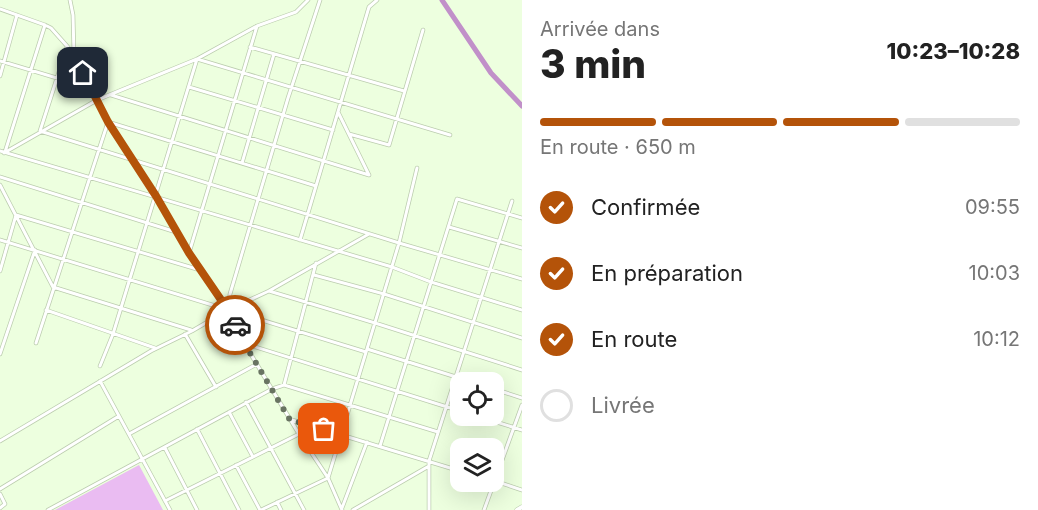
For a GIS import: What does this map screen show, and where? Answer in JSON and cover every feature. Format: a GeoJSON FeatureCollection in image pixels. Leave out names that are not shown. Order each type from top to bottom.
{"type":"FeatureCollection","features":[{"type":"Feature","properties":{"kind":"street"},"geometry":{"type":"LineString","coordinates":[[70,0],[75,57]]}},
{"type":"Feature","properties":{"kind":"street"},"geometry":{"type":"LineString","coordinates":[[2,152],[97,100],[197,59],[257,26],[296,12],[308,0]]}},
{"type":"Feature","properties":{"kind":"street"},"geometry":{"type":"LineString","coordinates":[[228,310],[230,294],[266,171],[320,0]]}},
{"type":"Feature","properties":{"kind":"street"},"geometry":{"type":"LineString","coordinates":[[300,240],[369,8],[377,0]]}},
{"type":"Feature","properties":{"kind":"street"},"geometry":{"type":"LineString","coordinates":[[0,9],[51,28],[75,57],[108,122],[156,196],[189,253],[228,310],[244,343],[328,478],[342,510]]}},
{"type":"Feature","properties":{"kind":"street"},"geometry":{"type":"LineString","coordinates":[[0,76],[2,61],[17,15]]}},
{"type":"Feature","properties":{"kind":"street"},"geometry":{"type":"LineString","coordinates":[[2,152],[45,25]]}},
{"type":"Feature","properties":{"kind":"street"},"geometry":{"type":"LineString","coordinates":[[189,253],[257,26]]}},
{"type":"Feature","properties":{"kind":"street"},"geometry":{"type":"LineString","coordinates":[[349,134],[388,145],[423,30]]}},
{"type":"Feature","properties":{"kind":"street"},"geometry":{"type":"LineString","coordinates":[[40,131],[67,46]]}},
{"type":"Feature","properties":{"kind":"street"},"geometry":{"type":"LineString","coordinates":[[250,47],[405,92]]}},
{"type":"Feature","properties":{"kind":"street"},"geometry":{"type":"LineString","coordinates":[[242,163],[274,54]]}},
{"type":"Feature","properties":{"kind":"street"},"geometry":{"type":"LineString","coordinates":[[197,59],[340,104],[450,135]]}},
{"type":"Feature","properties":{"kind":"street"},"geometry":{"type":"LineString","coordinates":[[100,366],[122,307],[197,59]]}},
{"type":"Feature","properties":{"kind":"street"},"geometry":{"type":"LineString","coordinates":[[2,61],[92,88]]}},
{"type":"Feature","properties":{"kind":"street"},"geometry":{"type":"LineString","coordinates":[[189,87],[333,130]]}},
{"type":"Feature","properties":{"kind":"street"},"geometry":{"type":"LineString","coordinates":[[110,95],[369,175],[338,112]]}},
{"type":"Feature","properties":{"kind":"street"},"geometry":{"type":"LineString","coordinates":[[108,122],[316,186]]}},
{"type":"Feature","properties":{"kind":"street"},"geometry":{"type":"LineString","coordinates":[[36,343],[108,122]]}},
{"type":"Feature","properties":{"kind":"street"},"geometry":{"type":"LineString","coordinates":[[40,131],[369,234],[522,279]]}},
{"type":"Feature","properties":{"kind":"street"},"geometry":{"type":"LineString","coordinates":[[2,152],[392,267],[431,282],[522,310]]}},
{"type":"Feature","properties":{"kind":"street"},"geometry":{"type":"LineString","coordinates":[[328,478],[399,243],[417,168]]}},
{"type":"Feature","properties":{"kind":"street"},"geometry":{"type":"LineString","coordinates":[[0,177],[176,232]]}},
{"type":"Feature","properties":{"kind":"street"},"geometry":{"type":"LineString","coordinates":[[0,185],[53,287],[192,331]]}},
{"type":"Feature","properties":{"kind":"street"},"geometry":{"type":"LineString","coordinates":[[380,446],[457,199],[522,218]]}},
{"type":"Feature","properties":{"kind":"street"},"geometry":{"type":"LineString","coordinates":[[458,372],[512,201]]}},
{"type":"Feature","properties":{"kind":"street"},"geometry":{"type":"LineString","coordinates":[[15,215],[201,270]]}},
{"type":"Feature","properties":{"kind":"street"},"geometry":{"type":"LineString","coordinates":[[0,271],[15,215]]}},
{"type":"Feature","properties":{"kind":"street"},"geometry":{"type":"LineString","coordinates":[[448,226],[522,248]]}},
{"type":"Feature","properties":{"kind":"street"},"geometry":{"type":"LineString","coordinates":[[0,441],[156,349],[228,310],[269,291],[369,234]]}},
{"type":"Feature","properties":{"kind":"street"},"geometry":{"type":"LineString","coordinates":[[0,240],[450,375]]}},
{"type":"Feature","properties":{"kind":"street"},"geometry":{"type":"LineString","coordinates":[[0,354],[35,250]]}},
{"type":"Feature","properties":{"kind":"street"},"geometry":{"type":"LineString","coordinates":[[284,385],[316,263]]}},
{"type":"Feature","properties":{"kind":"street"},"geometry":{"type":"LineString","coordinates":[[314,275],[384,294],[522,338]]}},
{"type":"Feature","properties":{"kind":"street"},"geometry":{"type":"LineString","coordinates":[[269,291],[522,370]]}},
{"type":"Feature","properties":{"kind":"street"},"geometry":{"type":"LineString","coordinates":[[46,310],[156,349]]}},
{"type":"Feature","properties":{"kind":"street"},"geometry":{"type":"LineString","coordinates":[[185,334],[216,387]]}},
{"type":"Feature","properties":{"kind":"street"},"geometry":{"type":"LineString","coordinates":[[244,343],[450,407]]}},
{"type":"Feature","properties":{"kind":"street"},"geometry":{"type":"LineString","coordinates":[[129,434],[257,364]]}},
{"type":"Feature","properties":{"kind":"street"},"geometry":{"type":"LineString","coordinates":[[100,381],[170,510]]}},
{"type":"Feature","properties":{"kind":"street"},"geometry":{"type":"LineString","coordinates":[[48,510],[272,388],[284,385],[438,432]]}},
{"type":"Feature","properties":{"kind":"street"},"geometry":{"type":"LineString","coordinates":[[504,392],[522,398]]}},
{"type":"Feature","properties":{"kind":"street"},"geometry":{"type":"LineString","coordinates":[[429,510],[429,464],[450,394]]}},
{"type":"Feature","properties":{"kind":"street"},"geometry":{"type":"LineString","coordinates":[[246,402],[304,510]]}},
{"type":"Feature","properties":{"kind":"street"},"geometry":{"type":"LineString","coordinates":[[504,454],[522,405]]}},
{"type":"Feature","properties":{"kind":"street"},"geometry":{"type":"LineString","coordinates":[[229,412],[253,457]]}},
{"type":"Feature","properties":{"kind":"street"},"geometry":{"type":"LineString","coordinates":[[0,489],[119,416]]}},
{"type":"Feature","properties":{"kind":"street"},"geometry":{"type":"LineString","coordinates":[[290,420],[450,469]]}},
{"type":"Feature","properties":{"kind":"street"},"geometry":{"type":"LineString","coordinates":[[504,424],[522,430]]}},
{"type":"Feature","properties":{"kind":"street"},"geometry":{"type":"LineString","coordinates":[[197,429],[239,510]]}},
{"type":"Feature","properties":{"kind":"street"},"geometry":{"type":"LineString","coordinates":[[165,501],[299,434]]}},
{"type":"Feature","properties":{"kind":"street"},"geometry":{"type":"LineString","coordinates":[[342,510],[366,442]]}},
{"type":"Feature","properties":{"kind":"street"},"geometry":{"type":"LineString","coordinates":[[164,447],[197,510]]}},
{"type":"Feature","properties":{"kind":"street"},"geometry":{"type":"LineString","coordinates":[[353,510],[429,464]]}},
{"type":"Feature","properties":{"kind":"street"},"geometry":{"type":"LineString","coordinates":[[236,465],[260,510],[328,478]]}},
{"type":"Feature","properties":{"kind":"street"},"geometry":{"type":"LineString","coordinates":[[504,484],[522,490]]}},
{"type":"Feature","properties":{"kind":"street"},"geometry":{"type":"LineString","coordinates":[[484,510],[490,492]]}},
{"type":"Feature","properties":{"kind":"street"},"geometry":{"type":"LineString","coordinates":[[0,494],[5,504],[0,508]]}},
{"type":"Feature","properties":{"kind":"street"},"geometry":{"type":"LineString","coordinates":[[277,502],[281,510]]}},
{"type":"Feature","properties":{"kind":"street"},"geometry":{"type":"LineString","coordinates":[[517,510],[522,507]]}},
{"type":"Feature","properties":{"kind":"shaded area"},"geometry":{"type":"Polygon","coordinates":[[[139,465],[163,510],[55,510],[139,465]]]}},
{"type":"Feature","properties":{"kind":"waterway"},"geometry":{"type":"LineString","coordinates":[[442,0],[491,73],[522,106]]}},
{"type":"Feature","properties":{"kind":"way so far"},"geometry":{"type":"LineString","coordinates":[[235,325],[290,420],[324,429]]}},
{"type":"Feature","properties":{"kind":"route"},"geometry":{"type":"LineString","coordinates":[[83,73],[108,122],[156,196],[189,253],[228,310],[235,325]]}}]}
